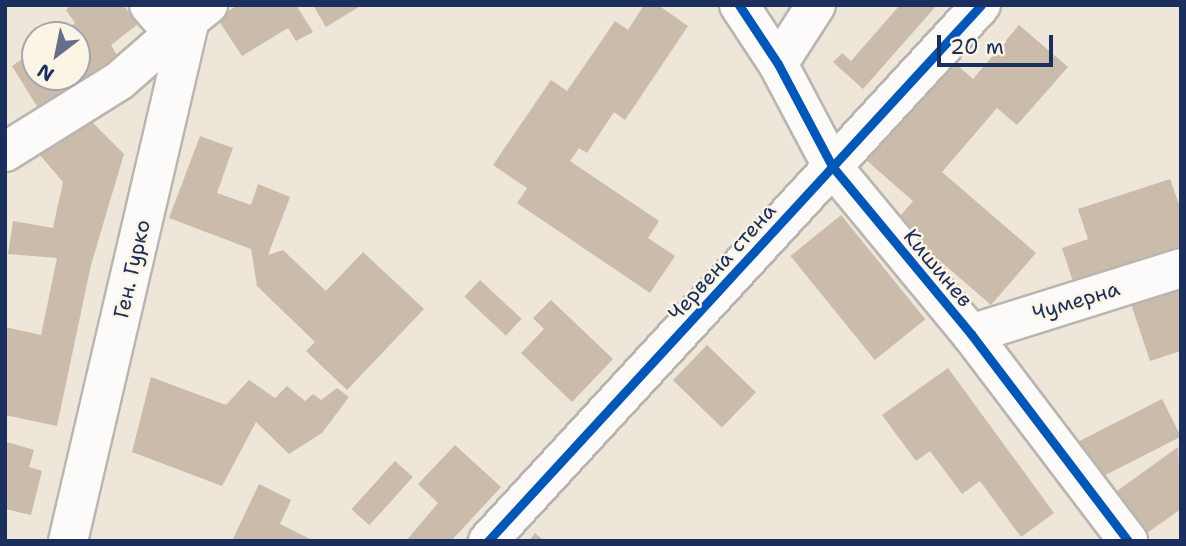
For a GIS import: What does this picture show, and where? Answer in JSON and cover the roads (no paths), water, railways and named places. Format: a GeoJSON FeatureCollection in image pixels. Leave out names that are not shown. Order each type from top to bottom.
{"type":"FeatureCollection","features":[{"type":"Feature","properties":{"kind":"street","name":"Кишинев"},"geometry":{"type":"LineString","coordinates":[[739,5],[778,64],[832,166],[971,334],[1128,541]]}},
{"type":"Feature","properties":{"kind":"street"},"geometry":{"type":"LineString","coordinates":[[778,64],[816,5]]}},
{"type":"Feature","properties":{"kind":"street","name":"Червена стена"},"geometry":{"type":"LineString","coordinates":[[488,541],[981,5]]}},
{"type":"Feature","properties":{"kind":"street"},"geometry":{"type":"LineString","coordinates":[[5,152],[119,81],[180,16]]}},
{"type":"Feature","properties":{"kind":"street","name":"Ген. Гурко"},"geometry":{"type":"LineString","coordinates":[[68,541],[180,16]]}},
{"type":"Feature","properties":{"kind":"street","name":"Чумерна"},"geometry":{"type":"LineString","coordinates":[[971,334],[1181,268]]}}]}
